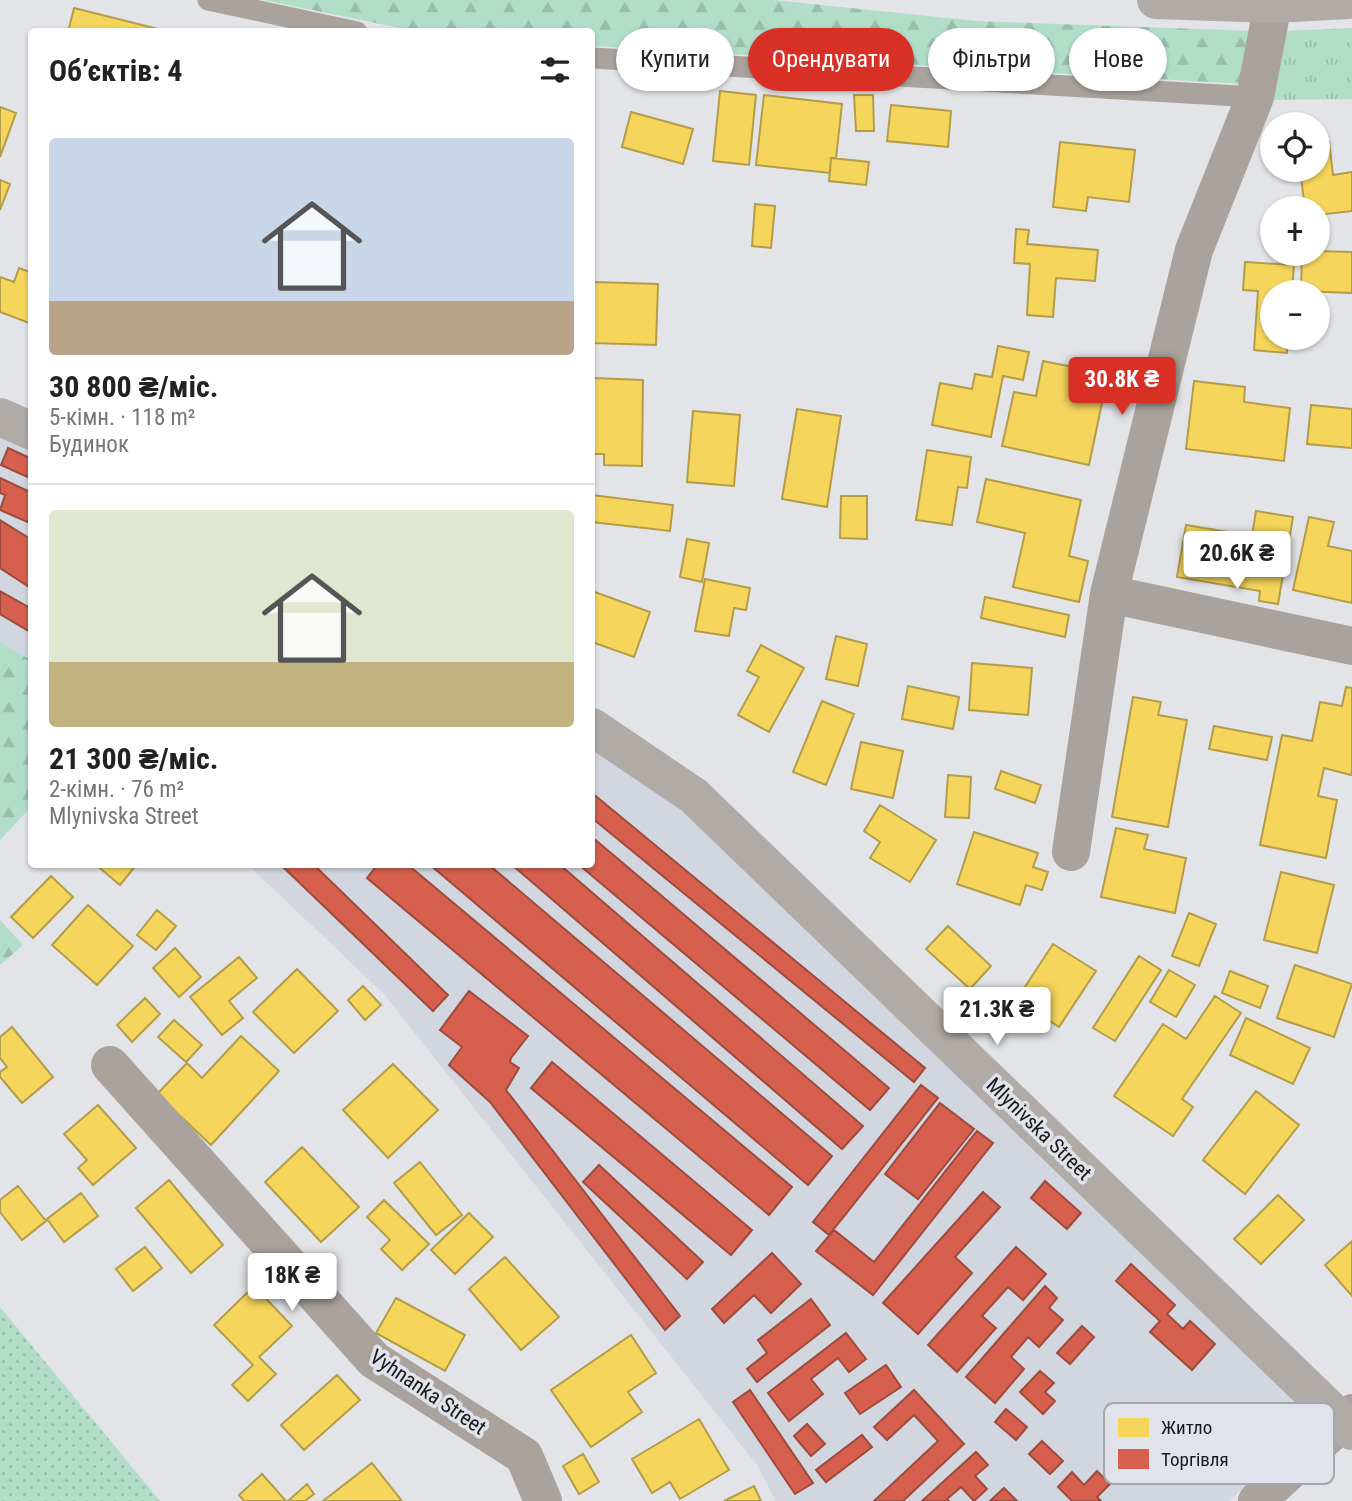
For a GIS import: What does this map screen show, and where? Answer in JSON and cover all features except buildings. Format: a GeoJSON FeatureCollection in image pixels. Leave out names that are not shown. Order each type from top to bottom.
{"type":"FeatureCollection","features":[{"type":"Feature","properties":{"kind":"main road"},"geometry":{"type":"LineString","coordinates":[[1156,0],[1273,4],[1348,0]]}},
{"type":"Feature","properties":{"kind":"main road"},"geometry":{"type":"LineString","coordinates":[[0,417],[28,429]]}},
{"type":"Feature","properties":{"kind":"main road","name":"Mlynivska Street"},"geometry":{"type":"LineString","coordinates":[[595,729],[694,796],[1329,1403]]}},
{"type":"Feature","properties":{"kind":"main road","name":"Mlynivska Street"},"geometry":{"type":"LineString","coordinates":[[1334,1408],[1349,1422]]}},
{"type":"Feature","properties":{"kind":"street"},"geometry":{"type":"LineString","coordinates":[[1070,852],[1109,594],[1194,250],[1255,97],[1273,4]]}},
{"type":"Feature","properties":{"kind":"street"},"geometry":{"type":"LineString","coordinates":[[1109,594],[1352,646]]}},
{"type":"Feature","properties":{"kind":"street","name":"Vyhnanka Street"},"geometry":{"type":"LineString","coordinates":[[110,1066],[374,1360],[524,1456],[543,1501]]}},
{"type":"Feature","properties":{"kind":"street"},"geometry":{"type":"LineString","coordinates":[[1334,1435],[1349,1422]]}},
{"type":"Feature","properties":{"kind":"street"},"geometry":{"type":"LineString","coordinates":[[1257,1501],[1277,1484]]}},
{"type":"Feature","properties":{"kind":"lane"},"geometry":{"type":"LineString","coordinates":[[208,0],[338,28]]}},
{"type":"Feature","properties":{"kind":"lane"},"geometry":{"type":"LineString","coordinates":[[595,58],[1255,97]]}},
{"type":"Feature","properties":{"kind":"shaded area"},"geometry":{"type":"Polygon","coordinates":[[[0,437],[28,450],[28,658],[0,642],[0,437]]]}},
{"type":"Feature","properties":{"kind":"shaded area"},"geometry":{"type":"Polygon","coordinates":[[[595,750],[682,810],[1297,1403],[1104,1403],[1104,1484],[1247,1484],[1229,1501],[776,1501],[757,1465],[383,993],[251,868],[595,868],[595,750]]]}},
{"type":"Feature","properties":{"kind":"green space"},"geometry":{"type":"Polygon","coordinates":[[[264,0],[773,0],[977,21],[1254,31],[1244,84],[1167,80],[1167,28],[1069,28],[1069,74],[1055,73],[1055,28],[928,28],[928,66],[914,65],[914,28],[748,28],[748,55],[734,54],[734,28],[616,28],[616,47],[595,46],[595,28],[399,28],[264,0]]]}},
{"type":"Feature","properties":{"kind":"green space"},"geometry":{"type":"Polygon","coordinates":[[[1352,28],[1352,99],[1269,100],[1282,31],[1352,28]]]}},
{"type":"Feature","properties":{"kind":"green space"},"geometry":{"type":"Polygon","coordinates":[[[0,642],[28,658],[28,810],[0,840],[0,642]]]}},
{"type":"Feature","properties":{"kind":"green space"},"geometry":{"type":"Polygon","coordinates":[[[0,920],[23,945],[0,965],[0,920]]]}},
{"type":"Feature","properties":{"kind":"green space"},"geometry":{"type":"Polygon","coordinates":[[[0,1307],[160,1501],[0,1501],[0,1307]]]}}]}
